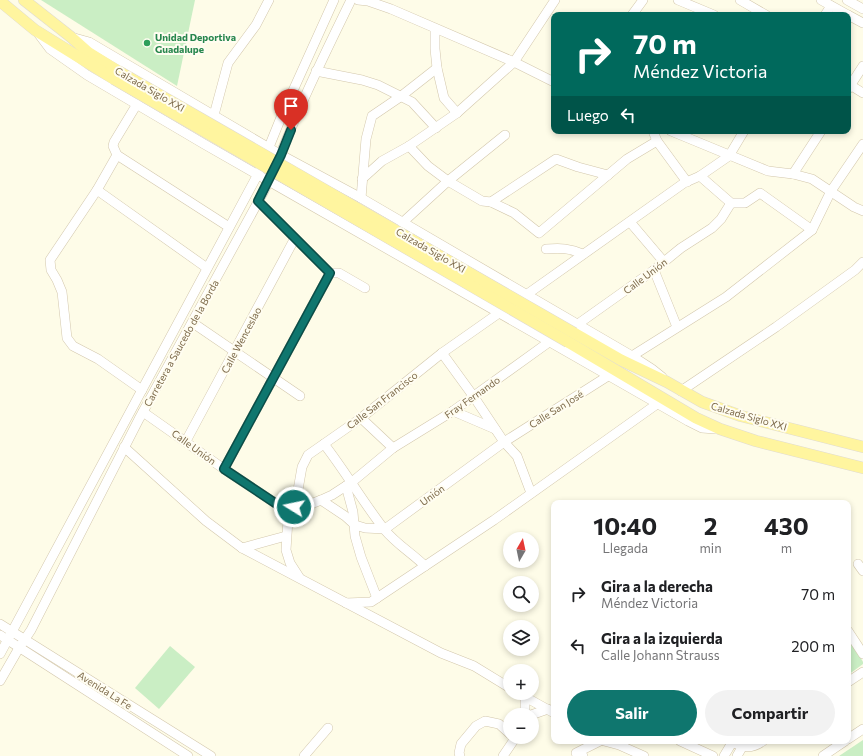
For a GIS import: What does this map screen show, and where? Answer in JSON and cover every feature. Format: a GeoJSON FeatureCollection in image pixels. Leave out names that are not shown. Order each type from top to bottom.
{"type":"FeatureCollection","features":[{"type":"Feature","properties":{"kind":"main road","name":"Calzada Siglo XXI"},"geometry":{"type":"LineString","coordinates":[[24,0],[116,75],[257,161],[573,333],[696,418],[720,429],[751,439],[863,468]]}},
{"type":"Feature","properties":{"kind":"main road","name":"Calzada Siglo XXI"},"geometry":{"type":"LineString","coordinates":[[0,2],[35,30],[621,360],[668,382],[702,402],[741,416],[863,447]]}},
{"type":"Feature","properties":{"kind":"street"},"geometry":{"type":"LineString","coordinates":[[214,115],[228,63],[256,25],[269,0]]}},
{"type":"Feature","properties":{"kind":"street","name":"Carretera a Saucedo de la Borda"},"geometry":{"type":"LineString","coordinates":[[0,654],[4,638],[12,631],[258,174],[282,115],[334,0]]}},
{"type":"Feature","properties":{"kind":"street","name":"Carretera a Saucedo de la Borda"},"geometry":{"type":"LineString","coordinates":[[0,681],[25,639],[143,412],[193,323],[269,180],[316,71],[351,0]]}},
{"type":"Feature","properties":{"kind":"street"},"geometry":{"type":"LineString","coordinates":[[358,0],[368,1],[391,9],[514,62],[551,80]]}},
{"type":"Feature","properties":{"kind":"street"},"geometry":{"type":"LineString","coordinates":[[362,179],[382,161],[409,146],[457,113],[514,62],[555,0]]}},
{"type":"Feature","properties":{"kind":"street"},"geometry":{"type":"LineString","coordinates":[[634,12],[643,0]]}},
{"type":"Feature","properties":{"kind":"street"},"geometry":{"type":"LineString","coordinates":[[678,0],[707,12]]}},
{"type":"Feature","properties":{"kind":"street"},"geometry":{"type":"LineString","coordinates":[[740,0],[761,12]]}},
{"type":"Feature","properties":{"kind":"street"},"geometry":{"type":"LineString","coordinates":[[821,0],[842,12]]}},
{"type":"Feature","properties":{"kind":"street"},"geometry":{"type":"LineString","coordinates":[[847,0],[863,9]]}},
{"type":"Feature","properties":{"kind":"street"},"geometry":{"type":"LineString","coordinates":[[827,12],[831,6]]}},
{"type":"Feature","properties":{"kind":"street"},"geometry":{"type":"LineString","coordinates":[[851,17],[863,23]]}},
{"type":"Feature","properties":{"kind":"street"},"geometry":{"type":"LineString","coordinates":[[435,29],[437,68],[444,98],[457,113]]}},
{"type":"Feature","properties":{"kind":"street","name":"Calzada Siglo XXI"},"geometry":{"type":"LineString","coordinates":[[35,30],[50,48],[71,64],[137,104],[657,404],[702,428],[720,429]]}},
{"type":"Feature","properties":{"kind":"street"},"geometry":{"type":"LineString","coordinates":[[71,37],[89,42],[214,115],[240,132],[361,198],[526,294],[573,333],[632,356],[668,382]]}},
{"type":"Feature","properties":{"kind":"street"},"geometry":{"type":"LineString","coordinates":[[851,84],[863,66]]}},
{"type":"Feature","properties":{"kind":"street"},"geometry":{"type":"LineString","coordinates":[[361,198],[366,140],[372,116],[400,97],[437,68]]}},
{"type":"Feature","properties":{"kind":"street"},"geometry":{"type":"LineString","coordinates":[[316,71],[362,80],[378,85],[412,102],[436,128]]}},
{"type":"Feature","properties":{"kind":"street"},"geometry":{"type":"LineString","coordinates":[[851,88],[863,94]]}},
{"type":"Feature","properties":{"kind":"street"},"geometry":{"type":"LineString","coordinates":[[137,104],[114,142],[113,146],[117,155],[229,227]]}},
{"type":"Feature","properties":{"kind":"street"},"geometry":{"type":"LineString","coordinates":[[223,154],[231,151],[236,145],[240,139],[240,132]]}},
{"type":"Feature","properties":{"kind":"street"},"geometry":{"type":"LineString","coordinates":[[654,134],[657,141],[687,182]]}},
{"type":"Feature","properties":{"kind":"street"},"geometry":{"type":"LineString","coordinates":[[678,134],[768,171],[793,174],[812,179],[854,207],[863,211]]}},
{"type":"Feature","properties":{"kind":"street"},"geometry":{"type":"LineString","coordinates":[[526,294],[687,182],[700,176],[729,156],[741,134]]}},
{"type":"Feature","properties":{"kind":"street"},"geometry":{"type":"LineString","coordinates":[[793,174],[819,134]]}},
{"type":"Feature","properties":{"kind":"street"},"geometry":{"type":"LineString","coordinates":[[402,223],[448,180],[505,135]]}},
{"type":"Feature","properties":{"kind":"street"},"geometry":{"type":"LineString","coordinates":[[409,146],[428,166],[448,180],[482,201],[491,202],[514,213],[539,233],[627,159],[657,141]]}},
{"type":"Feature","properties":{"kind":"street"},"geometry":{"type":"LineString","coordinates":[[632,356],[726,297],[812,230],[831,191],[863,144]]}},
{"type":"Feature","properties":{"kind":"street"},"geometry":{"type":"LineString","coordinates":[[117,155],[97,190],[50,260],[51,270],[62,292],[67,338],[73,346],[98,359],[142,390]]}},
{"type":"Feature","properties":{"kind":"street"},"geometry":{"type":"LineString","coordinates":[[491,202],[556,159],[608,175]]}},
{"type":"Feature","properties":{"kind":"street"},"geometry":{"type":"LineString","coordinates":[[292,194],[290,187],[291,180],[294,174],[302,167]]}},
{"type":"Feature","properties":{"kind":"street"},"geometry":{"type":"LineString","coordinates":[[700,176],[731,203],[746,203],[760,193],[812,230]]}},
{"type":"Feature","properties":{"kind":"street"},"geometry":{"type":"LineString","coordinates":[[97,190],[207,268]]}},
{"type":"Feature","properties":{"kind":"street"},"geometry":{"type":"LineString","coordinates":[[258,201],[330,273],[339,273],[365,288]]}},
{"type":"Feature","properties":{"kind":"street","name":"Calle Unión"},"geometry":{"type":"LineString","coordinates":[[573,333],[681,248],[712,228],[721,219],[731,203]]}},
{"type":"Feature","properties":{"kind":"street"},"geometry":{"type":"LineString","coordinates":[[630,222],[664,262]]}},
{"type":"Feature","properties":{"kind":"street","name":"Calle Wenceslao"},"geometry":{"type":"LineString","coordinates":[[186,441],[295,238]]}},
{"type":"Feature","properties":{"kind":"street"},"geometry":{"type":"LineString","coordinates":[[546,249],[571,249],[583,254]]}},
{"type":"Feature","properties":{"kind":"street"},"geometry":{"type":"LineString","coordinates":[[681,391],[776,327],[855,270],[863,262]]}},
{"type":"Feature","properties":{"kind":"street"},"geometry":{"type":"LineString","coordinates":[[654,270],[677,327]]}},
{"type":"Feature","properties":{"kind":"street"},"geometry":{"type":"LineString","coordinates":[[224,469],[330,273]]}},
{"type":"Feature","properties":{"kind":"street","name":"Calle San Francisco"},"geometry":{"type":"LineString","coordinates":[[294,507],[302,467],[308,455],[361,418],[442,352],[500,313]]}},
{"type":"Feature","properties":{"kind":"street"},"geometry":{"type":"LineString","coordinates":[[193,323],[300,396]]}},
{"type":"Feature","properties":{"kind":"street","name":"Fray Fernando"},"geometry":{"type":"LineString","coordinates":[[281,507],[306,506],[332,495],[349,484],[393,448],[474,397],[549,342]]}},
{"type":"Feature","properties":{"kind":"street"},"geometry":{"type":"LineString","coordinates":[[442,352],[504,442],[517,456],[531,493]]}},
{"type":"Feature","properties":{"kind":"street","name":"Calle San José"},"geometry":{"type":"LineString","coordinates":[[504,442],[608,376]]}},
{"type":"Feature","properties":{"kind":"street"},"geometry":{"type":"LineString","coordinates":[[346,603],[371,602],[494,520],[657,404]]}},
{"type":"Feature","properties":{"kind":"street"},"geometry":{"type":"LineString","coordinates":[[453,411],[495,429]]}},
{"type":"Feature","properties":{"kind":"street","name":"Calle Unión"},"geometry":{"type":"LineString","coordinates":[[143,412],[281,507]]}},
{"type":"Feature","properties":{"kind":"street"},"geometry":{"type":"LineString","coordinates":[[361,418],[393,448]]}},
{"type":"Feature","properties":{"kind":"street","name":"Unión"},"geometry":{"type":"LineString","coordinates":[[385,529],[504,442]]}},
{"type":"Feature","properties":{"kind":"street"},"geometry":{"type":"LineString","coordinates":[[324,444],[349,484],[385,529],[400,545],[414,555],[425,566]]}},
{"type":"Feature","properties":{"kind":"street"},"geometry":{"type":"LineString","coordinates":[[124,448],[206,521],[242,548],[441,653],[474,666],[503,684]]}},
{"type":"Feature","properties":{"kind":"street"},"geometry":{"type":"LineString","coordinates":[[349,484],[355,525],[354,536],[377,598]]}},
{"type":"Feature","properties":{"kind":"street"},"geometry":{"type":"LineString","coordinates":[[321,500],[345,516],[355,525],[365,528],[385,529]]}},
{"type":"Feature","properties":{"kind":"street"},"geometry":{"type":"LineString","coordinates":[[281,507],[288,520],[286,550],[290,563],[299,578]]}},
{"type":"Feature","properties":{"kind":"street"},"geometry":{"type":"LineString","coordinates":[[242,548],[286,536]]}},
{"type":"Feature","properties":{"kind":"street","name":"Avenida La Fe"},"geometry":{"type":"LineString","coordinates":[[0,624],[211,756]]}},
{"type":"Feature","properties":{"kind":"street"},"geometry":{"type":"LineString","coordinates":[[851,636],[863,654]]}},
{"type":"Feature","properties":{"kind":"street","name":"Avenida La Fe"},"geometry":{"type":"LineString","coordinates":[[4,638],[92,693],[188,756]]}},
{"type":"Feature","properties":{"kind":"street"},"geometry":{"type":"LineString","coordinates":[[851,680],[863,672]]}},
{"type":"Feature","properties":{"kind":"street"},"geometry":{"type":"LineString","coordinates":[[531,700],[551,711]]}},
{"type":"Feature","properties":{"kind":"street"},"geometry":{"type":"LineString","coordinates":[[539,713],[551,711]]}},
{"type":"Feature","properties":{"kind":"street"},"geometry":{"type":"LineString","coordinates":[[460,756],[459,753],[461,744],[476,726],[485,721],[499,724],[503,727]]}},
{"type":"Feature","properties":{"kind":"street"},"geometry":{"type":"LineString","coordinates":[[304,756],[328,728]]}},
{"type":"Feature","properties":{"kind":"street"},"geometry":{"type":"LineString","coordinates":[[851,737],[863,729]]}},
{"type":"Feature","properties":{"kind":"street"},"geometry":{"type":"LineString","coordinates":[[503,756],[510,744]]}},
{"type":"Feature","properties":{"kind":"street"},"geometry":{"type":"LineString","coordinates":[[576,755],[595,744]]}},
{"type":"Feature","properties":{"kind":"street"},"geometry":{"type":"LineString","coordinates":[[610,744],[632,754],[644,756]]}},
{"type":"Feature","properties":{"kind":"street"},"geometry":{"type":"LineString","coordinates":[[687,744],[713,756]]}},
{"type":"Feature","properties":{"kind":"street"},"geometry":{"type":"LineString","coordinates":[[724,756],[731,744]]}},
{"type":"Feature","properties":{"kind":"street"},"geometry":{"type":"LineString","coordinates":[[737,756],[744,744],[751,747],[758,744]]}},
{"type":"Feature","properties":{"kind":"street"},"geometry":{"type":"LineString","coordinates":[[823,756],[841,744]]}},
{"type":"Feature","properties":{"kind":"green space","name":"Unidad Deportiva Guadalupe"},"geometry":{"type":"Polygon","coordinates":[[[41,0],[195,0],[177,86],[41,0]]]}},
{"type":"Feature","properties":{"kind":"green space"},"geometry":{"type":"Polygon","coordinates":[[[851,641],[863,662],[863,664],[851,673],[851,641]]]}},
{"type":"Feature","properties":{"kind":"green space"},"geometry":{"type":"Polygon","coordinates":[[[170,646],[195,667],[159,709],[135,688],[170,646]]]}},
{"type":"Feature","properties":{"kind":"green space"},"geometry":{"type":"Polygon","coordinates":[[[863,740],[863,756],[839,756],[863,740]]]}},
{"type":"Feature","properties":{"kind":"place","name":"Unidad Deportiva Guadalupe"},"geometry":{"type":"Point","coordinates":[147,43]}},
{"type":"Feature","properties":{"kind":"route"},"geometry":{"type":"LineString","coordinates":[[291,130],[281,155],[258,201],[330,273],[224,469],[281,507],[294,507]]}}]}
